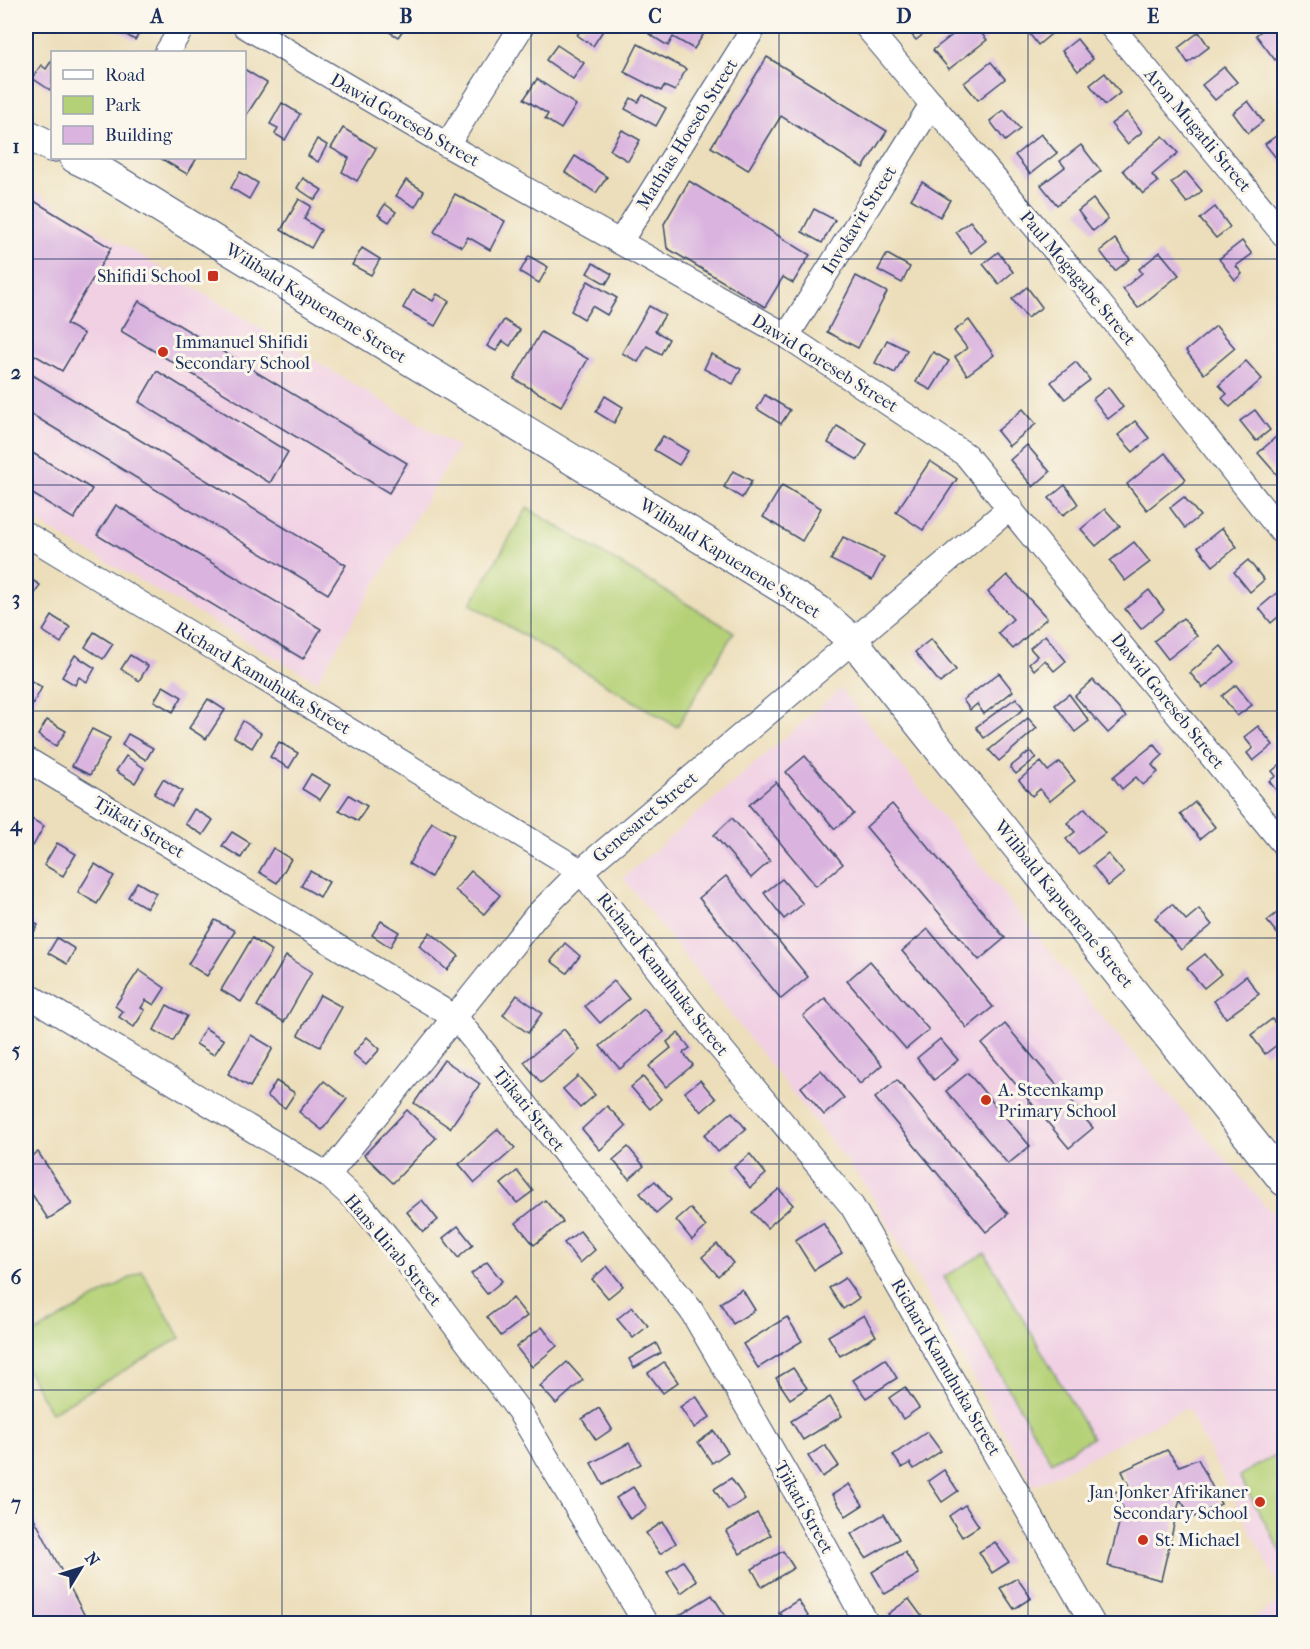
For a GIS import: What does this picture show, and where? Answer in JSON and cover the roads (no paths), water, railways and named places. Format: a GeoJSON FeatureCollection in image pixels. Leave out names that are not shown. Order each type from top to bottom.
{"type":"FeatureCollection","features":[{"type":"Feature","properties":{"kind":"street"},"geometry":{"type":"LineString","coordinates":[[167,51],[183,26]]}},
{"type":"Feature","properties":{"kind":"street","name":"Dawid Goreseb Street"},"geometry":{"type":"LineString","coordinates":[[245,26],[447,145],[787,336],[966,455],[1011,507],[1284,845]]}},
{"type":"Feature","properties":{"kind":"street"},"geometry":{"type":"LineString","coordinates":[[447,145],[522,26]]}},
{"type":"Feature","properties":{"kind":"street","name":"Mathias Hoeseb Street"},"geometry":{"type":"LineString","coordinates":[[620,242],[755,26]]}},
{"type":"Feature","properties":{"kind":"street","name":"Paul Mogagabe Street"},"geometry":{"type":"LineString","coordinates":[[866,26],[1101,305],[1284,535]]}},
{"type":"Feature","properties":{"kind":"street","name":"Aron Mugatli Street"},"geometry":{"type":"LineString","coordinates":[[1111,26],[1284,235]]}},
{"type":"Feature","properties":{"kind":"street","name":"Invokavit Street"},"geometry":{"type":"LineString","coordinates":[[787,336],[932,104]]}},
{"type":"Feature","properties":{"kind":"street"},"geometry":{"type":"LineString","coordinates":[[26,134],[51,146]]}},
{"type":"Feature","properties":{"kind":"street","name":"Wilibald Kapuenene Street"},"geometry":{"type":"LineString","coordinates":[[91,161],[818,610],[854,642],[1284,1181]]}},
{"type":"Feature","properties":{"kind":"street","name":"Genesaret Street"},"geometry":{"type":"LineString","coordinates":[[328,1175],[536,916],[581,871],[1011,507]]}},
{"type":"Feature","properties":{"kind":"street","name":"Richard Kamuhuka Street"},"geometry":{"type":"LineString","coordinates":[[26,534],[581,871],[702,1026],[852,1206],[1093,1623]]}},
{"type":"Feature","properties":{"kind":"street","name":"Tjikati Street"},"geometry":{"type":"LineString","coordinates":[[26,759],[456,1018],[691,1310],[780,1464],[864,1622]]}},
{"type":"Feature","properties":{"kind":"street","name":"Hans Uirab Street"},"geometry":{"type":"LineString","coordinates":[[26,994],[328,1175],[361,1205],[398,1250],[519,1411],[646,1623]]}},
{"type":"Feature","properties":{"kind":"place","name":"Shifidi School"},"geometry":{"type":"Point","coordinates":[213,276]}},
{"type":"Feature","properties":{"kind":"place","name":"Immanuel Shifidi Secondary School"},"geometry":{"type":"Point","coordinates":[163,352]}},
{"type":"Feature","properties":{"kind":"place","name":"A. Steenkamp Primary School"},"geometry":{"type":"Point","coordinates":[986,1100]}},
{"type":"Feature","properties":{"kind":"place","name":"Jan Jonker Afrikaner Secondary School"},"geometry":{"type":"Point","coordinates":[1260,1502]}},
{"type":"Feature","properties":{"kind":"place","name":"St. Michael"},"geometry":{"type":"Point","coordinates":[1143,1540]}}]}
